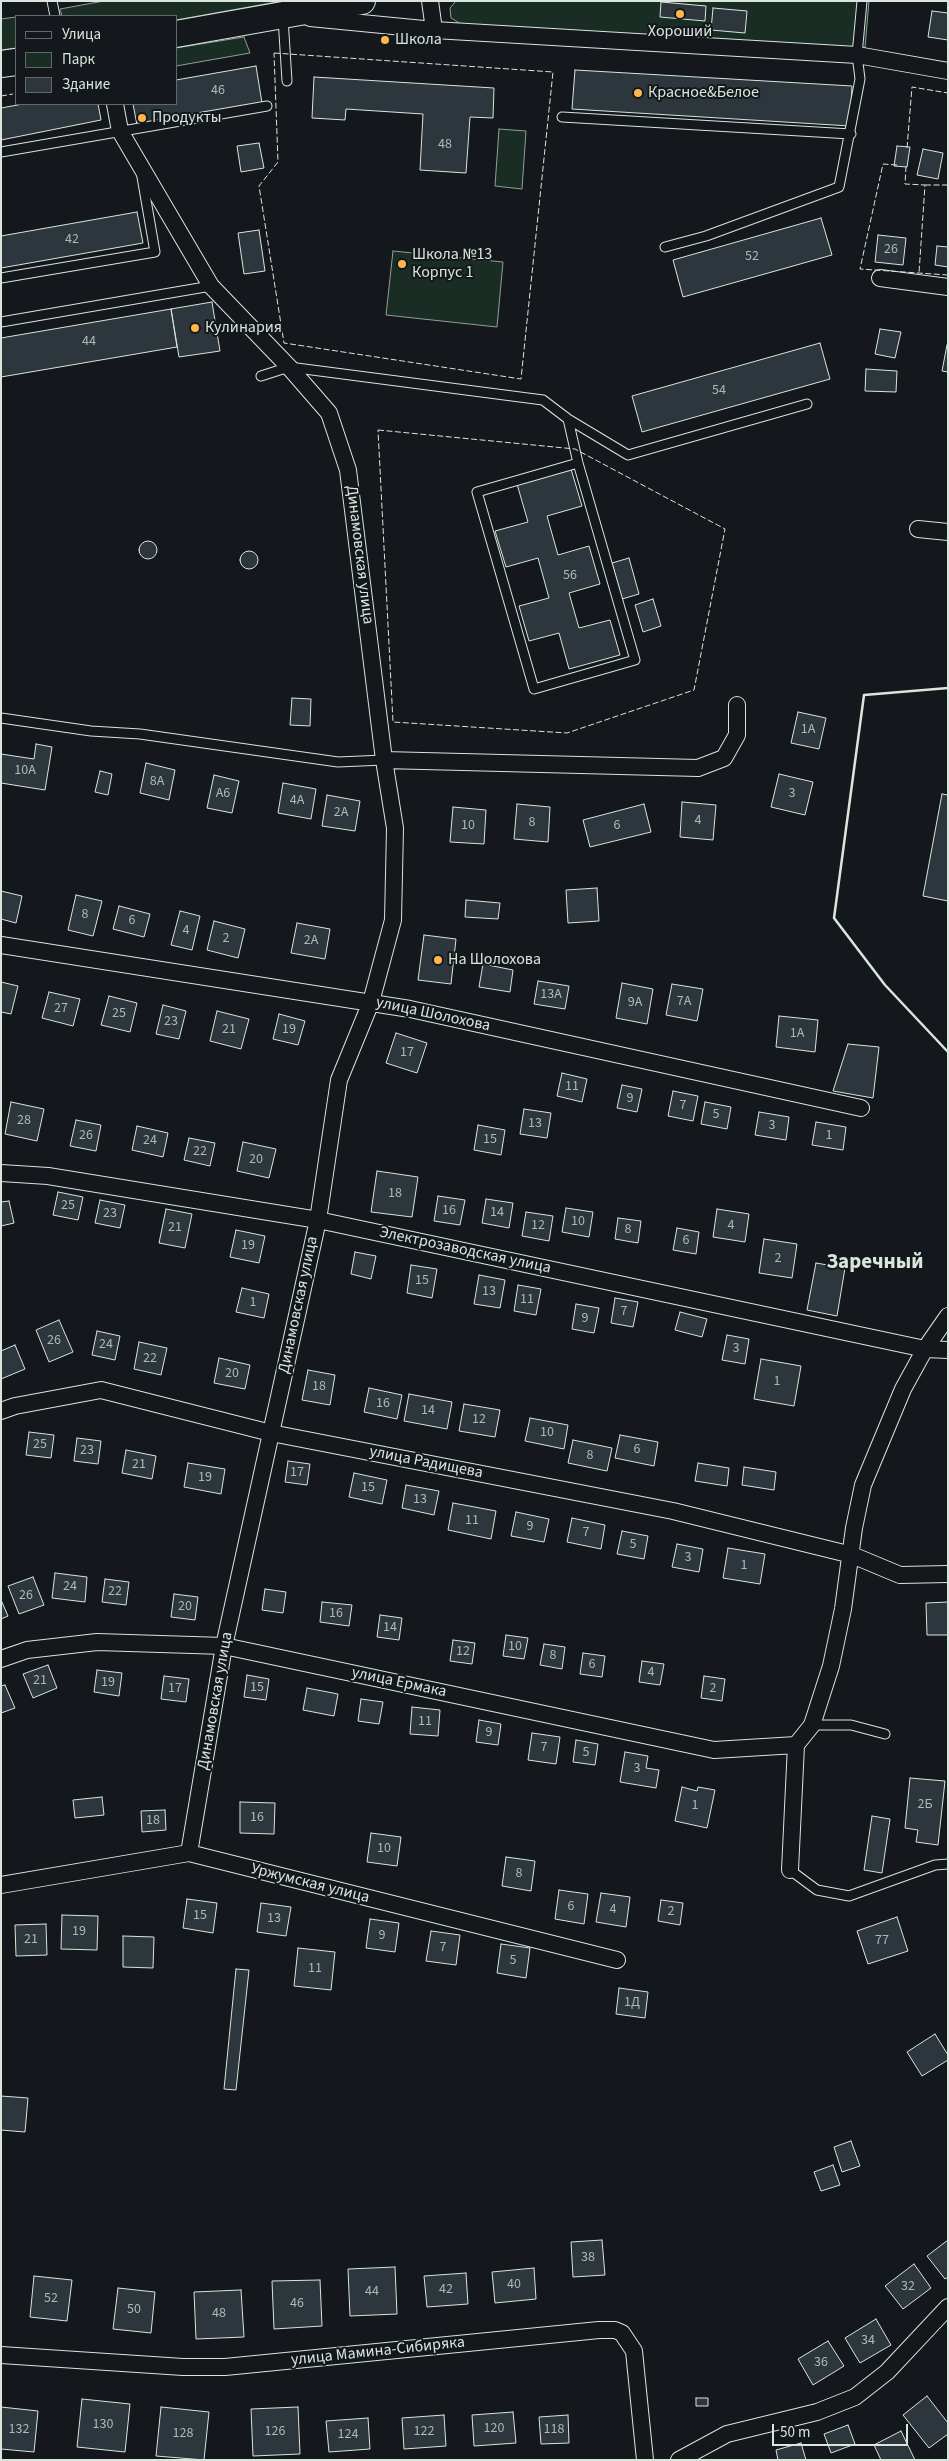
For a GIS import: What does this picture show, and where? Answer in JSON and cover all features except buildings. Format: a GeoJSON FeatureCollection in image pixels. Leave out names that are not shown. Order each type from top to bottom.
{"type":"FeatureCollection","features":[{"type":"Feature","properties":{"kind":"main road"},"geometry":{"type":"LineString","coordinates":[[178,34],[362,1]]}},
{"type":"Feature","properties":{"kind":"main road"},"geometry":{"type":"LineString","coordinates":[[1,64],[15,62]]}},
{"type":"Feature","properties":{"kind":"street"},"geometry":{"type":"LineString","coordinates":[[430,1],[434,30]]}},
{"type":"Feature","properties":{"kind":"street"},"geometry":{"type":"LineString","coordinates":[[283,15],[434,30],[857,55],[948,71]]}},
{"type":"Feature","properties":{"kind":"street","name":"Динамовская улица"},"geometry":{"type":"LineString","coordinates":[[115,105],[120,131],[211,286],[289,367],[329,414],[348,470],[384,760],[395,828],[393,920],[371,1002],[339,1080],[318,1220],[224,1646],[189,1854]]}},
{"type":"Feature","properties":{"kind":"street"},"geometry":{"type":"LineString","coordinates":[[880,278],[948,287]]}},
{"type":"Feature","properties":{"kind":"street"},"geometry":{"type":"LineString","coordinates":[[918,529],[948,532]]}},
{"type":"Feature","properties":{"kind":"street"},"geometry":{"type":"LineString","coordinates":[[384,760],[698,768],[724,758],[737,735],[737,705]]}},
{"type":"Feature","properties":{"kind":"street","name":"улица Шолохова"},"geometry":{"type":"LineString","coordinates":[[1,945],[371,1002],[861,1108]]}},
{"type":"Feature","properties":{"kind":"street","name":"Электрозаводская улица"},"geometry":{"type":"LineString","coordinates":[[1,1174],[48,1176],[318,1220],[925,1348],[948,1350]]}},
{"type":"Feature","properties":{"kind":"street"},"geometry":{"type":"LineString","coordinates":[[790,1870],[796,1745],[812,1724],[832,1666],[852,1554],[854,1528],[863,1485],[903,1389],[925,1348],[948,1316]]}},
{"type":"Feature","properties":{"kind":"street","name":"улица Радищева"},"geometry":{"type":"LineString","coordinates":[[1,1411],[15,1406],[101,1390],[271,1433],[673,1511],[852,1554],[900,1575],[948,1574]]}},
{"type":"Feature","properties":{"kind":"street","name":"улица Ермака"},"geometry":{"type":"LineString","coordinates":[[1,1659],[27,1650],[97,1642],[224,1646],[714,1750],[796,1745]]}},
{"type":"Feature","properties":{"kind":"street","name":"Уржумская улица"},"geometry":{"type":"LineString","coordinates":[[1,1885],[189,1854],[617,1960]]}},
{"type":"Feature","properties":{"kind":"street"},"geometry":{"type":"LineString","coordinates":[[680,2460],[726,2434],[817,2412],[855,2397],[887,2372],[948,2307]]}},
{"type":"Feature","properties":{"kind":"street","name":"улица Мамина-Сибиряка"},"geometry":{"type":"LineString","coordinates":[[1,2355],[183,2367],[225,2367],[599,2330],[615,2330],[622,2333],[634,2351],[645,2460]]}},
{"type":"Feature","properties":{"kind":"lane"},"geometry":{"type":"LineString","coordinates":[[52,1],[55,15]]}},
{"type":"Feature","properties":{"kind":"lane"},"geometry":{"type":"LineString","coordinates":[[665,247],[706,236],[840,187],[860,79],[857,55],[862,1]]}},
{"type":"Feature","properties":{"kind":"lane"},"geometry":{"type":"LineString","coordinates":[[283,15],[286,81]]}},
{"type":"Feature","properties":{"kind":"lane"},"geometry":{"type":"LineString","coordinates":[[1,152],[267,106]]}},
{"type":"Feature","properties":{"kind":"lane"},"geometry":{"type":"LineString","coordinates":[[562,117],[850,134]]}},
{"type":"Feature","properties":{"kind":"lane"},"geometry":{"type":"LineString","coordinates":[[1,278],[155,252],[139,164]]}},
{"type":"Feature","properties":{"kind":"lane"},"geometry":{"type":"LineString","coordinates":[[1,322],[211,286]]}},
{"type":"Feature","properties":{"kind":"lane"},"geometry":{"type":"LineString","coordinates":[[261,376],[289,367],[543,400],[568,419],[628,455],[807,404]]}},
{"type":"Feature","properties":{"kind":"lane"},"geometry":{"type":"LineString","coordinates":[[568,419],[578,463],[635,660],[534,689],[477,492],[578,463]]}},
{"type":"Feature","properties":{"kind":"lane"},"geometry":{"type":"LineString","coordinates":[[1,718],[338,762],[384,760]]}},
{"type":"Feature","properties":{"kind":"lane"},"geometry":{"type":"LineString","coordinates":[[812,1724],[851,1725],[885,1734]]}},
{"type":"Feature","properties":{"kind":"lane"},"geometry":{"type":"LineString","coordinates":[[790,1870],[817,1890],[849,1896],[935,1865],[948,1864]]}},
{"type":"Feature","properties":{"kind":"green space"},"geometry":{"type":"Polygon","coordinates":[[[104,1],[282,1],[178,20],[178,15],[62,15],[60,9],[104,1]]]}},
{"type":"Feature","properties":{"kind":"green space"},"geometry":{"type":"Polygon","coordinates":[[[456,1],[869,1],[865,48],[461,24],[451,18],[450,8],[456,1]]]}},
{"type":"Feature","properties":{"kind":"green space"},"geometry":{"type":"Polygon","coordinates":[[[15,17],[15,48],[1,50],[1,19],[15,17]]]}},
{"type":"Feature","properties":{"kind":"green space"},"geometry":{"type":"Polygon","coordinates":[[[244,37],[250,53],[178,66],[178,48],[244,37]]]}},
{"type":"Feature","properties":{"kind":"green space"},"geometry":{"type":"Polygon","coordinates":[[[499,129],[526,131],[522,189],[495,186],[499,129]]]}},
{"type":"Feature","properties":{"kind":"green space"},"geometry":{"type":"Polygon","coordinates":[[[393,251],[503,262],[497,327],[386,315],[393,251]]]}},
{"type":"Feature","properties":{"kind":"fence"},"geometry":{"type":"LineString","coordinates":[[274,53],[553,72],[521,379],[284,343],[259,186],[278,162],[274,53]]}},
{"type":"Feature","properties":{"kind":"fence"},"geometry":{"type":"LineString","coordinates":[[907,148],[912,87],[948,93]]}},
{"type":"Feature","properties":{"kind":"fence"},"geometry":{"type":"LineString","coordinates":[[1,96],[13,94]]}},
{"type":"Feature","properties":{"kind":"fence"},"geometry":{"type":"LineString","coordinates":[[897,165],[883,164],[860,269],[948,275]]}},
{"type":"Feature","properties":{"kind":"fence"},"geometry":{"type":"LineString","coordinates":[[906,166],[905,184],[925,185],[919,273]]}},
{"type":"Feature","properties":{"kind":"fence"},"geometry":{"type":"LineString","coordinates":[[925,185],[948,185]]}},
{"type":"Feature","properties":{"kind":"fence"},"geometry":{"type":"LineString","coordinates":[[378,430],[575,449],[725,529],[694,690],[567,733],[393,722],[378,430]]}},
{"type":"Feature","properties":{"kind":"wall"},"geometry":{"type":"LineString","coordinates":[[948,688],[864,695],[834,918],[885,985],[948,1052]]}},
{"type":"Feature","properties":{"kind":"place","name":"Хороший"},"geometry":{"type":"Point","coordinates":[680,14]}},
{"type":"Feature","properties":{"kind":"place","name":"Школа"},"geometry":{"type":"Point","coordinates":[385,40]}},
{"type":"Feature","properties":{"kind":"place","name":"Красное&Белое"},"geometry":{"type":"Point","coordinates":[638,93]}},
{"type":"Feature","properties":{"kind":"place","name":"Продукты"},"geometry":{"type":"Point","coordinates":[142,118]}},
{"type":"Feature","properties":{"kind":"place","name":"Школа №13 Корпус 1"},"geometry":{"type":"Point","coordinates":[402,264]}},
{"type":"Feature","properties":{"kind":"place","name":"Кулинария"},"geometry":{"type":"Point","coordinates":[195,328]}},
{"type":"Feature","properties":{"kind":"place","name":"На Шолохова"},"geometry":{"type":"Point","coordinates":[438,960]}},
{"type":"Feature","properties":{"kind":"district","name":"Заречный"},"geometry":{"type":"Point","coordinates":[875,1263]}}]}
